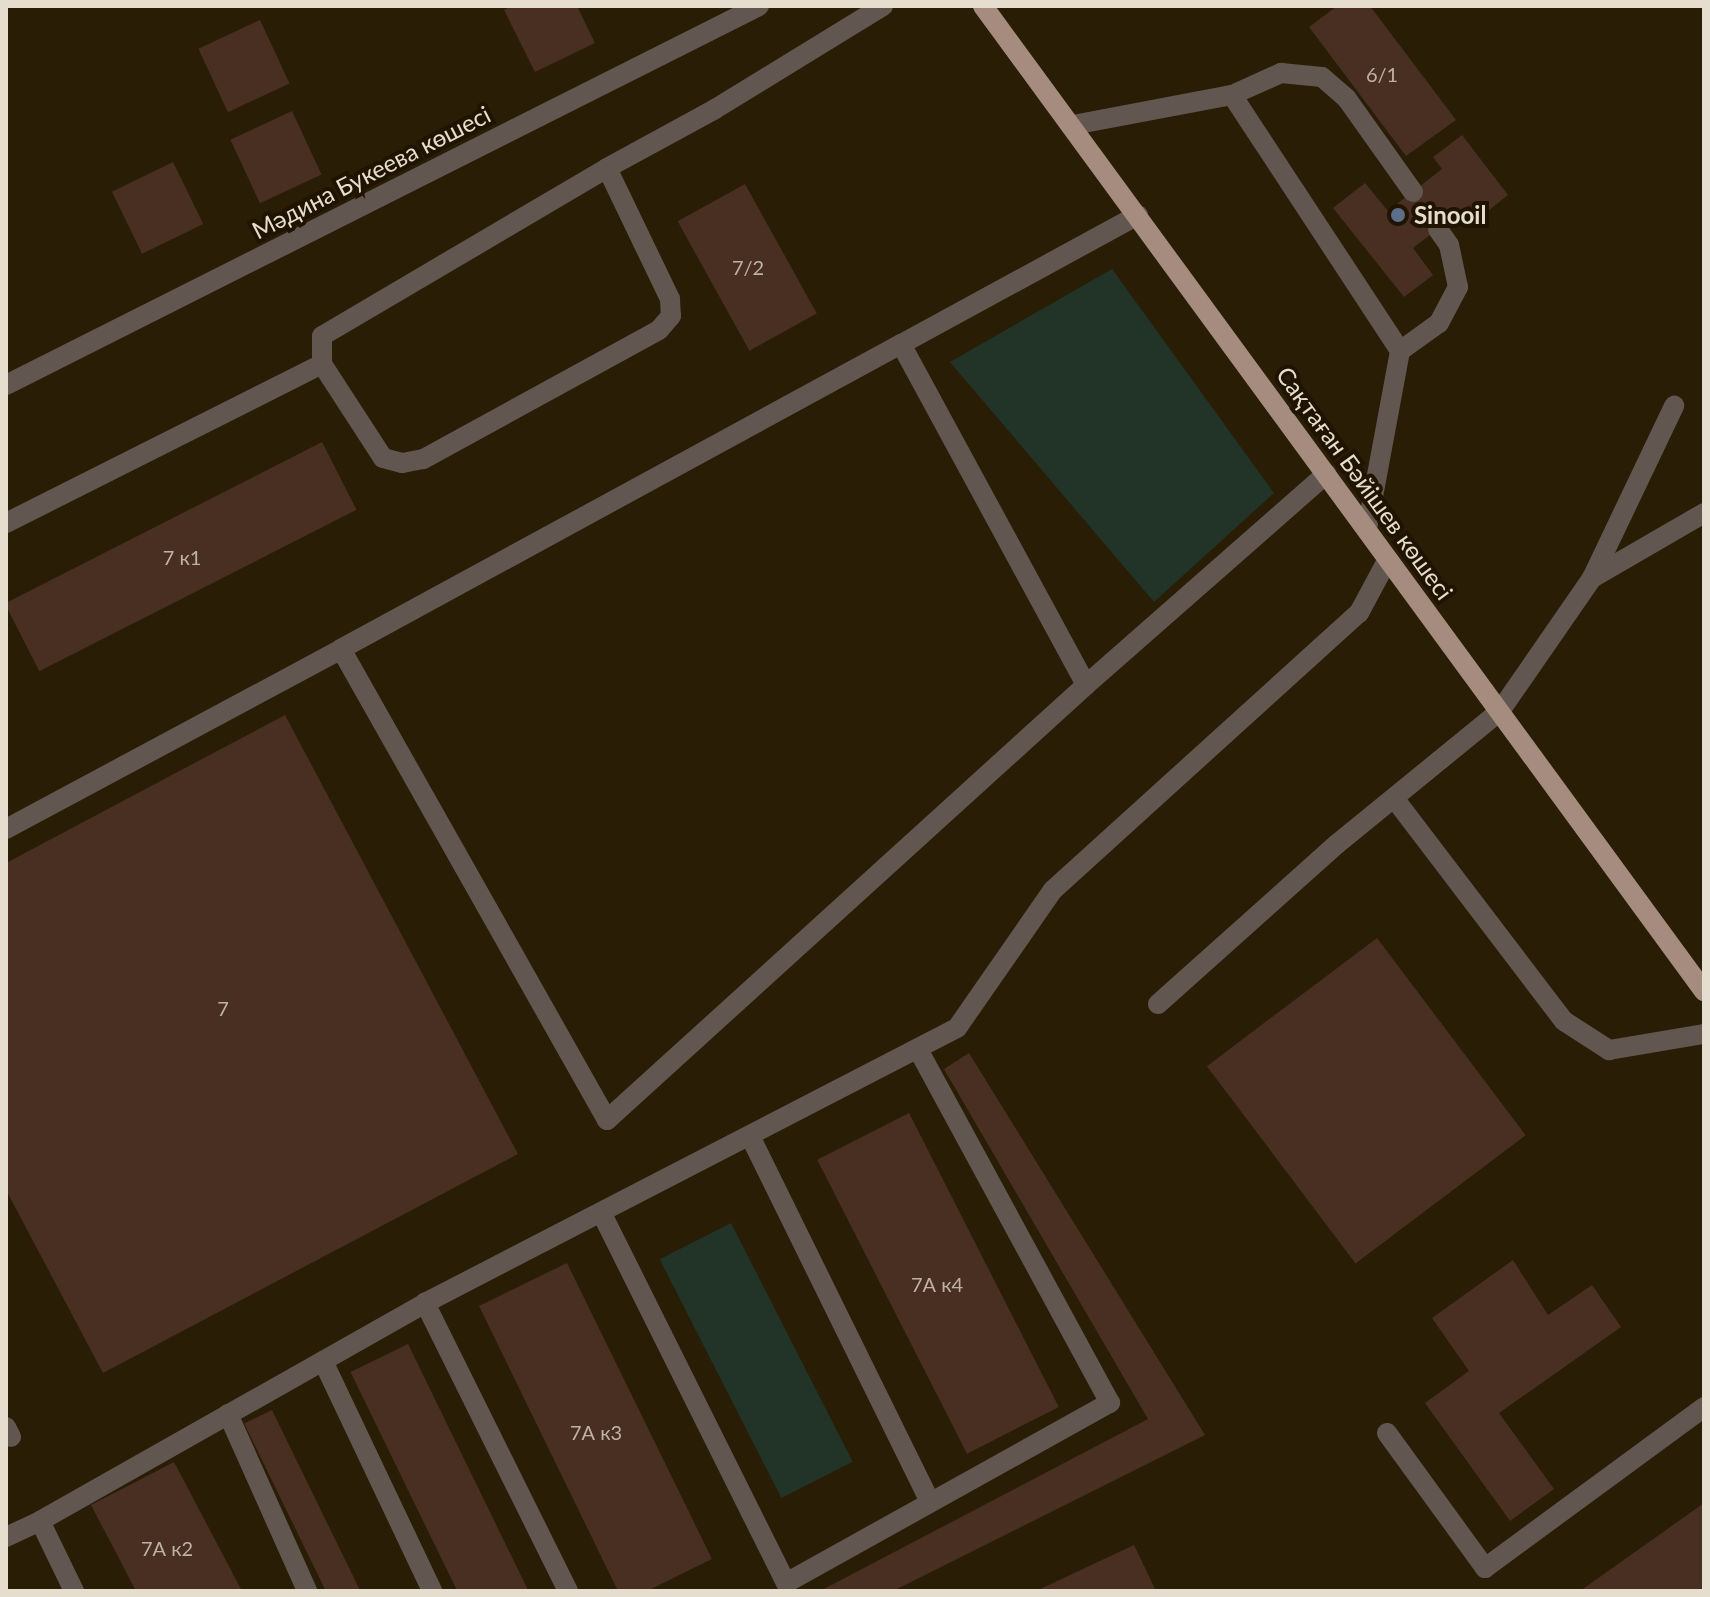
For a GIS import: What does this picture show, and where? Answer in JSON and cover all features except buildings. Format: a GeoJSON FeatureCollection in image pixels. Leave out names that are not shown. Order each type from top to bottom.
{"type":"FeatureCollection","features":[{"type":"Feature","properties":{"kind":"main road","name":"Сақтаған Бәйішев көшесі"},"geometry":{"type":"LineString","coordinates":[[983,6],[1704,991]]}},
{"type":"Feature","properties":{"kind":"street","name":"Мәдина Букеева көшесі"},"geometry":{"type":"LineString","coordinates":[[6,385],[759,6]]}},
{"type":"Feature","properties":{"kind":"street"},"geometry":{"type":"LineString","coordinates":[[607,168],[670,299],[671,316],[659,330],[423,459],[402,463],[383,458],[322,364],[322,336],[607,168],[883,6]]}},
{"type":"Feature","properties":{"kind":"street"},"geometry":{"type":"LineString","coordinates":[[1073,125],[1232,95],[1281,73],[1322,77],[1347,99],[1413,192]]}},
{"type":"Feature","properties":{"kind":"street"},"geometry":{"type":"LineString","coordinates":[[1232,95],[1400,351],[1367,529]]}},
{"type":"Feature","properties":{"kind":"street"},"geometry":{"type":"LineString","coordinates":[[6,829],[1138,215]]}},
{"type":"Feature","properties":{"kind":"street"},"geometry":{"type":"LineString","coordinates":[[1400,351],[1439,323],[1458,287],[1449,245],[1438,229]]}},
{"type":"Feature","properties":{"kind":"street"},"geometry":{"type":"LineString","coordinates":[[901,344],[1086,685]]}},
{"type":"Feature","properties":{"kind":"street"},"geometry":{"type":"LineString","coordinates":[[6,523],[322,364]]}},
{"type":"Feature","properties":{"kind":"street"},"geometry":{"type":"LineString","coordinates":[[1158,1004],[1394,798],[1500,711],[1592,578],[1674,406]]}},
{"type":"Feature","properties":{"kind":"street"},"geometry":{"type":"LineString","coordinates":[[341,649],[607,1120],[1086,685],[1326,474]]}},
{"type":"Feature","properties":{"kind":"street"},"geometry":{"type":"LineString","coordinates":[[1592,578],[1704,513]]}},
{"type":"Feature","properties":{"kind":"street"},"geometry":{"type":"LineString","coordinates":[[6,1537],[40,1521],[425,1303],[751,1138],[957,1028],[1053,890],[1359,613],[1388,559]]}},
{"type":"Feature","properties":{"kind":"street"},"geometry":{"type":"LineString","coordinates":[[1394,798],[1564,1021],[1609,1050],[1704,1034]]}},
{"type":"Feature","properties":{"kind":"street"},"geometry":{"type":"LineString","coordinates":[[602,1214],[781,1587],[1110,1403],[918,1049]]}},
{"type":"Feature","properties":{"kind":"street"},"geometry":{"type":"LineString","coordinates":[[751,1138],[930,1502]]}},
{"type":"Feature","properties":{"kind":"street"},"geometry":{"type":"LineString","coordinates":[[425,1303],[568,1591]]}},
{"type":"Feature","properties":{"kind":"street"},"geometry":{"type":"LineString","coordinates":[[323,1361],[432,1591]]}},
{"type":"Feature","properties":{"kind":"street"},"geometry":{"type":"LineString","coordinates":[[1387,1433],[1485,1568],[1704,1407]]}},
{"type":"Feature","properties":{"kind":"street"},"geometry":{"type":"LineString","coordinates":[[228,1414],[307,1591]]}},
{"type":"Feature","properties":{"kind":"street"},"geometry":{"type":"LineString","coordinates":[[40,1521],[74,1591]]}},
{"type":"Feature","properties":{"kind":"green space"},"geometry":{"type":"Polygon","coordinates":[[[1112,269],[1274,493],[1154,602],[950,362],[1112,269]]]}},
{"type":"Feature","properties":{"kind":"green space"},"geometry":{"type":"Polygon","coordinates":[[[731,1223],[853,1462],[781,1498],[660,1259],[731,1223]]]}},
{"type":"Feature","properties":{"kind":"place","name":"Sinooil"},"geometry":{"type":"Point","coordinates":[1398,215]}}]}
